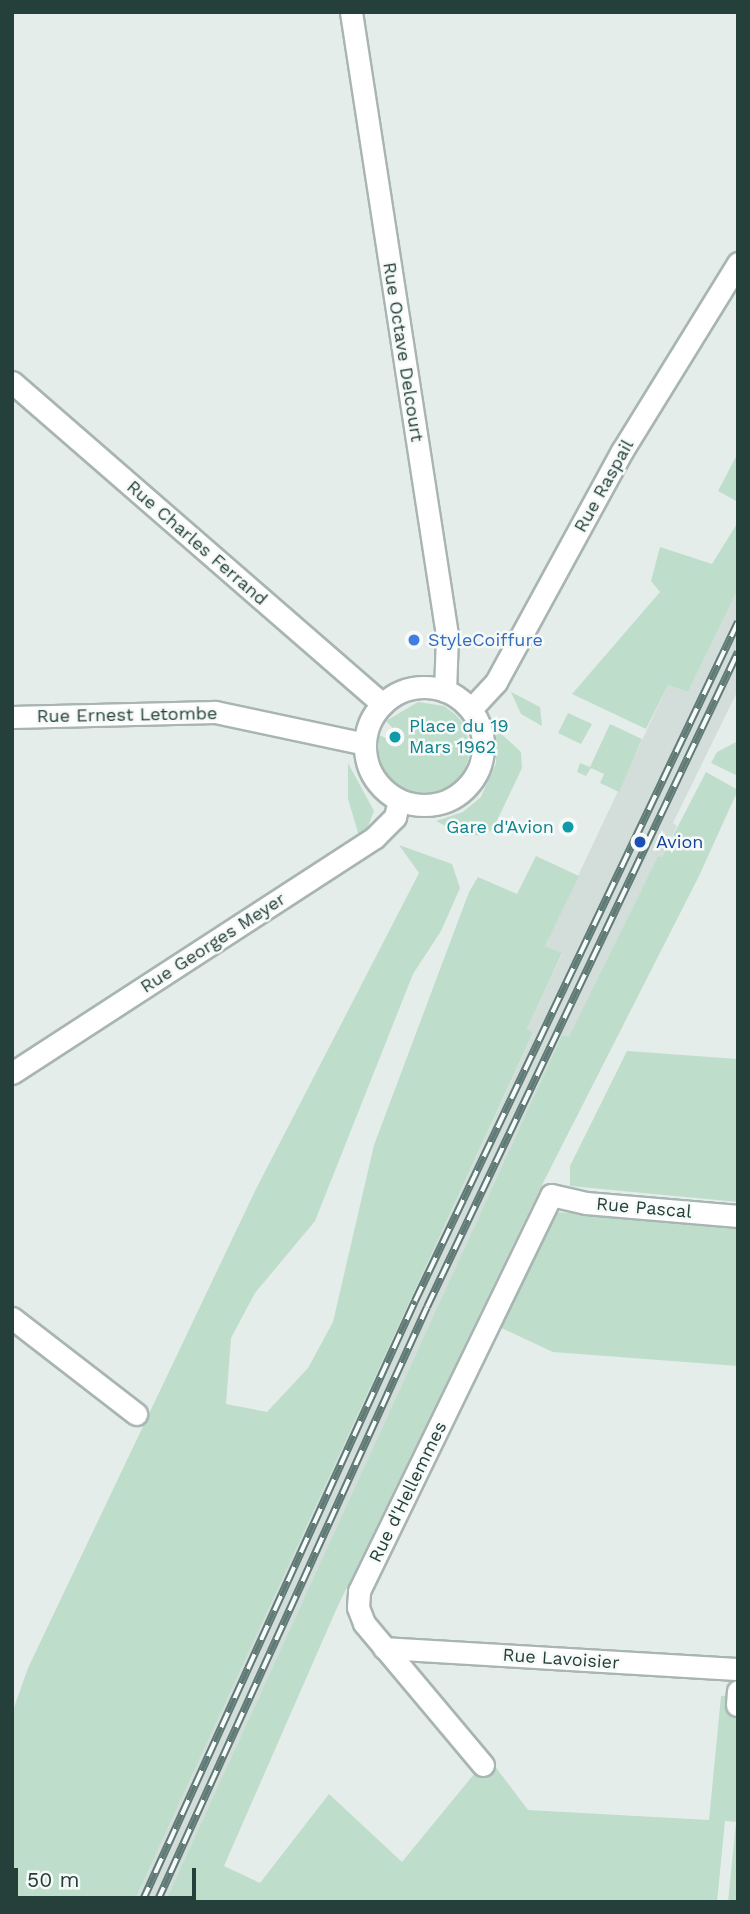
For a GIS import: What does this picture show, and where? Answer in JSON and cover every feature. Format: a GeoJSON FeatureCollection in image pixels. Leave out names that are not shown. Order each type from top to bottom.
{"type":"FeatureCollection","features":[{"type":"Feature","properties":{"kind":"street","name":"Rue Octave Delcourt"},"geometry":{"type":"LineString","coordinates":[[351,12],[447,635],[445,691]]}},
{"type":"Feature","properties":{"kind":"street","name":"Rue Raspail"},"geometry":{"type":"LineString","coordinates":[[471,709],[496,682],[622,451],[738,262]]}},
{"type":"Feature","properties":{"kind":"street","name":"Rue Charles Ferrand"},"geometry":{"type":"LineString","coordinates":[[12,382],[383,704]]}},
{"type":"Feature","properties":{"kind":"street"},"geometry":{"type":"LineString","coordinates":[[412,689],[445,691],[471,709],[483,740],[483,758],[467,788],[436,804],[399,800],[373,777],[365,744],[368,729],[383,704],[412,689]]}},
{"type":"Feature","properties":{"kind":"street","name":"Rue Ernest Letombe"},"geometry":{"type":"LineString","coordinates":[[12,717],[215,712],[365,744]]}},
{"type":"Feature","properties":{"kind":"street","name":"Rue Georges Meyer"},"geometry":{"type":"LineString","coordinates":[[12,1073],[374,838],[395,817],[399,800]]}},
{"type":"Feature","properties":{"kind":"street","name":"Rue Pascal"},"geometry":{"type":"LineString","coordinates":[[551,1195],[586,1203],[738,1216]]}},
{"type":"Feature","properties":{"kind":"street","name":"Rue d'Hellemmes"},"geometry":{"type":"LineString","coordinates":[[483,1765],[363,1623],[358,1607],[359,1591],[551,1195]]}},
{"type":"Feature","properties":{"kind":"street"},"geometry":{"type":"LineString","coordinates":[[12,1318],[136,1414]]}},
{"type":"Feature","properties":{"kind":"street","name":"Rue Lavoisier"},"geometry":{"type":"LineString","coordinates":[[384,1648],[738,1669]]}},
{"type":"Feature","properties":{"kind":"street"},"geometry":{"type":"LineString","coordinates":[[737,1704],[738,1691]]}},
{"type":"Feature","properties":{"kind":"shaded area"},"geometry":{"type":"Polygon","coordinates":[[[738,589],[738,690],[673,823],[677,826],[662,857],[658,856],[569,1038],[562,1035],[165,1902],[134,1902],[533,1034],[527,1029],[562,954],[545,946],[668,685],[688,692],[738,589]]]}},
{"type":"Feature","properties":{"kind":"green space"},"geometry":{"type":"Polygon","coordinates":[[[738,453],[738,502],[718,491],[738,453]]]}},
{"type":"Feature","properties":{"kind":"green space"},"geometry":{"type":"Polygon","coordinates":[[[738,522],[738,589],[688,692],[668,685],[646,729],[572,694],[660,592],[651,581],[660,547],[712,564],[738,522]]]}},
{"type":"Feature","properties":{"kind":"green space"},"geometry":{"type":"Polygon","coordinates":[[[511,692],[540,707],[542,726],[521,714],[511,692]]]}},
{"type":"Feature","properties":{"kind":"green space"},"geometry":{"type":"Polygon","coordinates":[[[418,702],[444,706],[455,714],[464,724],[471,750],[463,775],[442,792],[430,795],[416,795],[392,784],[378,761],[379,735],[397,743],[402,738],[386,721],[418,702]]]}},
{"type":"Feature","properties":{"kind":"green space"},"geometry":{"type":"Polygon","coordinates":[[[568,713],[592,724],[581,744],[558,733],[568,713]]]}},
{"type":"Feature","properties":{"kind":"green space"},"geometry":{"type":"Polygon","coordinates":[[[610,724],[642,739],[619,792],[600,783],[604,774],[591,768],[586,776],[577,772],[580,763],[590,767],[610,724]]]}},
{"type":"Feature","properties":{"kind":"green space"},"geometry":{"type":"Polygon","coordinates":[[[496,729],[521,752],[522,768],[493,829],[484,835],[465,836],[436,821],[463,812],[481,797],[496,763],[496,729]]]}},
{"type":"Feature","properties":{"kind":"green space"},"geometry":{"type":"Polygon","coordinates":[[[738,741],[738,776],[711,763],[717,752],[738,741]]]}},
{"type":"Feature","properties":{"kind":"green space"},"geometry":{"type":"Polygon","coordinates":[[[348,763],[374,811],[367,829],[359,836],[348,799],[348,763]]]}},
{"type":"Feature","properties":{"kind":"green space"},"geometry":{"type":"Polygon","coordinates":[[[706,772],[738,790],[699,876],[544,1181],[336,1610],[224,1866],[260,1883],[329,1794],[402,1862],[488,1757],[528,1810],[709,1820],[721,1696],[738,1696],[738,1902],[728,1902],[736,1822],[725,1821],[717,1902],[165,1902],[562,1035],[569,1037],[658,856],[662,857],[706,772]]]}},
{"type":"Feature","properties":{"kind":"green space"},"geometry":{"type":"Polygon","coordinates":[[[399,845],[452,864],[460,888],[441,931],[413,974],[315,1221],[255,1293],[231,1338],[226,1404],[267,1412],[308,1368],[333,1322],[374,1145],[469,892],[478,877],[517,894],[536,856],[579,876],[545,946],[562,953],[527,1029],[533,1033],[134,1902],[12,1902],[12,1713],[28,1668],[255,1191],[419,873],[399,845]]]}},
{"type":"Feature","properties":{"kind":"green space"},"geometry":{"type":"Polygon","coordinates":[[[627,1051],[738,1059],[738,1202],[570,1186],[570,1166],[627,1051]]]}},
{"type":"Feature","properties":{"kind":"green space"},"geometry":{"type":"Polygon","coordinates":[[[556,1212],[738,1224],[738,1366],[553,1352],[497,1326],[548,1219],[556,1212]]]}},
{"type":"Feature","properties":{"kind":"railway"},"geometry":{"type":"LineString","coordinates":[[142,1902],[415,1301],[738,622]]}},
{"type":"Feature","properties":{"kind":"railway"},"geometry":{"type":"LineString","coordinates":[[157,1902],[427,1307],[738,652]]}},
{"type":"Feature","properties":{"kind":"place","name":"StyleCoiffure"},"geometry":{"type":"Point","coordinates":[414,640]}},
{"type":"Feature","properties":{"kind":"place","name":"Place du 19 Mars 1962"},"geometry":{"type":"Point","coordinates":[395,737]}},
{"type":"Feature","properties":{"kind":"place","name":"Gare d'Avion"},"geometry":{"type":"Point","coordinates":[568,827]}},
{"type":"Feature","properties":{"kind":"place","name":"Avion"},"geometry":{"type":"Point","coordinates":[640,842]}}]}
